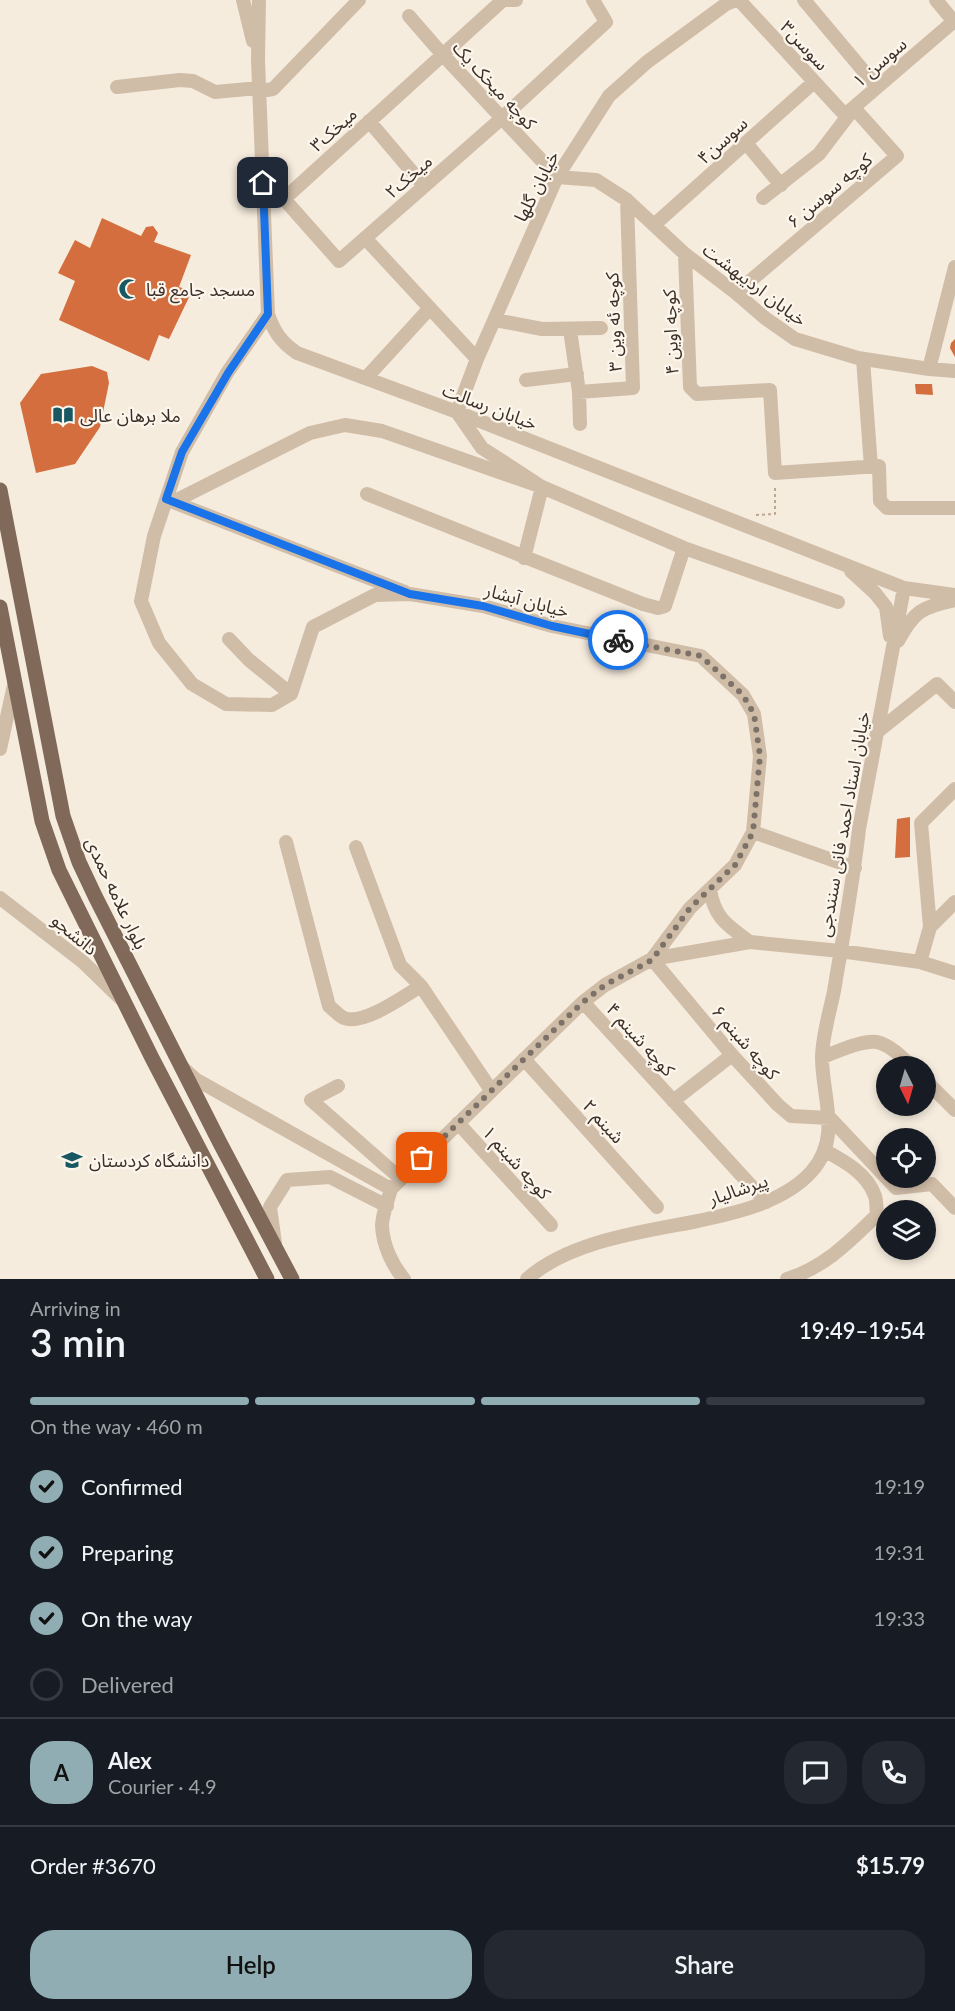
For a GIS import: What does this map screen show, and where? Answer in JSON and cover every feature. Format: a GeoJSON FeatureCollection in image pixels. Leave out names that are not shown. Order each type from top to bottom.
{"type":"FeatureCollection","features":[{"type":"Feature","properties":{"kind":"main road","name":"بلوار علامه حمدی"},"geometry":{"type":"LineString","coordinates":[[0,490],[63,816],[79,862],[179,1064],[292,1279]]}},
{"type":"Feature","properties":{"kind":"main road"},"geometry":{"type":"LineString","coordinates":[[0,607],[42,821],[59,870],[124,1002],[267,1279]]}},
{"type":"Feature","properties":{"kind":"street"},"geometry":{"type":"LineString","coordinates":[[243,0],[258,60]]}},
{"type":"Feature","properties":{"kind":"street"},"geometry":{"type":"LineString","coordinates":[[258,60],[259,0]]}},
{"type":"Feature","properties":{"kind":"street"},"geometry":{"type":"LineString","coordinates":[[117,87],[180,80],[193,81],[215,92],[273,89],[359,0]]}},
{"type":"Feature","properties":{"kind":"street","name":"میخک۳"},"geometry":{"type":"LineString","coordinates":[[339,261],[284,199],[503,0],[516,0]]}},
{"type":"Feature","properties":{"kind":"street","name":"میخک۲"},"geometry":{"type":"LineString","coordinates":[[339,261],[502,118],[606,22],[593,0]]}},
{"type":"Feature","properties":{"kind":"street"},"geometry":{"type":"LineString","coordinates":[[804,0],[877,87]]}},
{"type":"Feature","properties":{"kind":"street"},"geometry":{"type":"LineString","coordinates":[[936,0],[954,22]]}},
{"type":"Feature","properties":{"kind":"street","name":"سوسن۳"},"geometry":{"type":"LineString","coordinates":[[731,1],[814,82],[849,112]]}},
{"type":"Feature","properties":{"kind":"street","name":"خیابان گلها"},"geometry":{"type":"LineString","coordinates":[[457,412],[477,359],[556,177],[609,96],[647,62],[731,1]]}},
{"type":"Feature","properties":{"kind":"street","name":"کوچه میخک یک"},"geometry":{"type":"LineString","coordinates":[[409,16],[556,177]]}},
{"type":"Feature","properties":{"kind":"street","name":"سوسن ۱"},"geometry":{"type":"LineString","coordinates":[[763,198],[819,154],[849,112],[954,22]]}},
{"type":"Feature","properties":{"kind":"street","name":"خیابان رسالت"},"geometry":{"type":"LineString","coordinates":[[258,60],[268,314],[273,330],[283,343],[297,353],[457,412],[904,588],[955,596]]}},
{"type":"Feature","properties":{"kind":"street","name":"سوسن۴"},"geometry":{"type":"LineString","coordinates":[[654,225],[814,82]]}},
{"type":"Feature","properties":{"kind":"street","name":"کوچه سوسن ۶"},"geometry":{"type":"LineString","coordinates":[[736,293],[897,156],[849,112]]}},
{"type":"Feature","properties":{"kind":"street"},"geometry":{"type":"LineString","coordinates":[[369,121],[424,186]]}},
{"type":"Feature","properties":{"kind":"street"},"geometry":{"type":"LineString","coordinates":[[746,143],[781,184]]}},
{"type":"Feature","properties":{"kind":"street","name":"خیابان اردیبهشت"},"geometry":{"type":"LineString","coordinates":[[556,177],[596,180],[627,200],[685,254],[795,339],[862,359],[955,371]]}},
{"type":"Feature","properties":{"kind":"street","name":"کوچه ئه وین ۳"},"geometry":{"type":"LineString","coordinates":[[579,392],[633,388],[627,200]]}},
{"type":"Feature","properties":{"kind":"street"},"geometry":{"type":"LineString","coordinates":[[364,238],[477,359]]}},
{"type":"Feature","properties":{"kind":"street","name":"کوچه اوین ۴"},"geometry":{"type":"LineString","coordinates":[[685,254],[690,387],[697,394],[770,390],[776,473]]}},
{"type":"Feature","properties":{"kind":"street"},"geometry":{"type":"LineString","coordinates":[[929,369],[955,267]]}},
{"type":"Feature","properties":{"kind":"street"},"geometry":{"type":"LineString","coordinates":[[366,378],[430,308]]}},
{"type":"Feature","properties":{"kind":"street"},"geometry":{"type":"LineString","coordinates":[[229,639],[249,660],[291,694],[272,705],[226,704],[192,684],[159,643],[141,601],[154,537],[170,500],[182,452],[228,373],[268,314]]}},
{"type":"Feature","properties":{"kind":"street"},"geometry":{"type":"LineString","coordinates":[[495,320],[542,329],[601,328]]}},
{"type":"Feature","properties":{"kind":"street"},"geometry":{"type":"LineString","coordinates":[[570,330],[579,392],[580,424]]}},
{"type":"Feature","properties":{"kind":"street"},"geometry":{"type":"LineString","coordinates":[[862,359],[880,501],[886,508],[955,508]]}},
{"type":"Feature","properties":{"kind":"street"},"geometry":{"type":"LineString","coordinates":[[526,380],[577,374]]}},
{"type":"Feature","properties":{"kind":"street"},"geometry":{"type":"LineString","coordinates":[[457,412],[482,448],[542,487]]}},
{"type":"Feature","properties":{"kind":"street"},"geometry":{"type":"LineString","coordinates":[[170,500],[310,433],[345,425],[391,434],[542,487],[684,548],[838,602]]}},
{"type":"Feature","properties":{"kind":"street"},"geometry":{"type":"LineString","coordinates":[[776,473],[875,467]]}},
{"type":"Feature","properties":{"kind":"street"},"geometry":{"type":"LineString","coordinates":[[524,558],[542,487]]}},
{"type":"Feature","properties":{"kind":"street"},"geometry":{"type":"LineString","coordinates":[[367,494],[524,558],[658,608],[665,606],[684,548]]}},
{"type":"Feature","properties":{"kind":"street"},"geometry":{"type":"LineString","coordinates":[[170,500],[410,594]]}},
{"type":"Feature","properties":{"kind":"street"},"geometry":{"type":"LineString","coordinates":[[846,565],[886,607],[891,653]]}},
{"type":"Feature","properties":{"kind":"street","name":"خیابان استاد احمد فانی سنندجی"},"geometry":{"type":"LineString","coordinates":[[904,588],[859,829],[855,868],[840,951],[920,962],[955,973]]}},
{"type":"Feature","properties":{"kind":"street","name":"خیابان آبشار"},"geometry":{"type":"LineString","coordinates":[[291,694],[313,627],[375,595],[410,594],[483,606],[552,626],[701,656],[743,695],[754,714],[760,756],[753,832],[735,865],[690,908],[652,960]]}},
{"type":"Feature","properties":{"kind":"street"},"geometry":{"type":"LineString","coordinates":[[891,653],[914,616],[934,604],[955,600]]}},
{"type":"Feature","properties":{"kind":"street"},"geometry":{"type":"LineString","coordinates":[[0,749],[15,683]]}},
{"type":"Feature","properties":{"kind":"street"},"geometry":{"type":"LineString","coordinates":[[877,732],[937,684],[955,702]]}},
{"type":"Feature","properties":{"kind":"street"},"geometry":{"type":"LineString","coordinates":[[920,962],[930,927],[921,823],[955,789]]}},
{"type":"Feature","properties":{"kind":"street"},"geometry":{"type":"LineString","coordinates":[[753,832],[855,868]]}},
{"type":"Feature","properties":{"kind":"street"},"geometry":{"type":"LineString","coordinates":[[286,842],[329,1006],[343,1018],[355,1020],[369,1016],[421,986]]}},
{"type":"Feature","properties":{"kind":"street"},"geometry":{"type":"LineString","coordinates":[[356,847],[400,965],[421,986],[491,1090]]}},
{"type":"Feature","properties":{"kind":"street"},"geometry":{"type":"LineString","coordinates":[[710,889],[715,911],[727,926],[750,942]]}},
{"type":"Feature","properties":{"kind":"street","name":"دانشجو"},"geometry":{"type":"LineString","coordinates":[[0,898],[83,962],[124,1002]]}},
{"type":"Feature","properties":{"kind":"street"},"geometry":{"type":"LineString","coordinates":[[930,927],[955,902]]}},
{"type":"Feature","properties":{"kind":"street","name":"خیابان آبشار"},"geometry":{"type":"LineString","coordinates":[[391,1189],[583,1002],[605,985],[652,960],[750,942],[840,951]]}},
{"type":"Feature","properties":{"kind":"street","name":"پیرشالیار"},"geometry":{"type":"LineString","coordinates":[[527,1279],[535,1272],[573,1252],[618,1237],[729,1215],[766,1203],[812,1171],[824,1150],[830,1118],[822,1057],[840,951]]}},
{"type":"Feature","properties":{"kind":"street","name":"کوچه شبنم ۶"},"geometry":{"type":"LineString","coordinates":[[652,960],[732,1055],[778,1105],[791,1116],[830,1118]]}},
{"type":"Feature","properties":{"kind":"street","name":"کوچه شبنم ۴"},"geometry":{"type":"LineString","coordinates":[[583,1002],[766,1203]]}},
{"type":"Feature","properties":{"kind":"street"},"geometry":{"type":"LineString","coordinates":[[822,1057],[855,1045],[876,1042],[896,1051],[901,1056]]}},
{"type":"Feature","properties":{"kind":"street"},"geometry":{"type":"LineString","coordinates":[[673,1101],[732,1055]]}},
{"type":"Feature","properties":{"kind":"street","name":"شبنم ۲"},"geometry":{"type":"LineString","coordinates":[[524,1059],[657,1207]]}},
{"type":"Feature","properties":{"kind":"street"},"geometry":{"type":"LineString","coordinates":[[179,1064],[195,1079],[391,1189],[382,1226],[386,1247],[395,1269],[404,1279]]}},
{"type":"Feature","properties":{"kind":"street"},"geometry":{"type":"LineString","coordinates":[[338,1086],[311,1100],[401,1179]]}},
{"type":"Feature","properties":{"kind":"street"},"geometry":{"type":"LineString","coordinates":[[936,1091],[955,1110]]}},
{"type":"Feature","properties":{"kind":"street"},"geometry":{"type":"LineString","coordinates":[[830,1118],[896,1188],[932,1184],[955,1208]]}},
{"type":"Feature","properties":{"kind":"street","name":"کوچه شبنم ۱"},"geometry":{"type":"LineString","coordinates":[[458,1123],[551,1224]]}},
{"type":"Feature","properties":{"kind":"street"},"geometry":{"type":"LineString","coordinates":[[787,1279],[803,1274],[834,1255],[877,1215],[876,1198],[867,1180],[849,1165],[824,1150]]}},
{"type":"Feature","properties":{"kind":"street"},"geometry":{"type":"LineString","coordinates":[[275,1248],[270,1207],[287,1180],[330,1177],[387,1206]]}},
{"type":"Feature","properties":{"kind":"path"},"geometry":{"type":"LineString","coordinates":[[751,516],[775,514],[776,473]]}},
{"type":"Feature","properties":{"kind":"building","name":"مسجد جامع قبا"},"geometry":{"type":"Polygon","coordinates":[[[102,218],[141,236],[146,227],[153,226],[158,233],[154,242],[191,255],[179,287],[192,291],[169,339],[159,335],[149,361],[59,320],[75,281],[58,273],[75,240],[90,248],[102,218]]]}},
{"type":"Feature","properties":{"kind":"building"},"geometry":{"type":"Polygon","coordinates":[[[955,339],[955,357],[950,348],[955,339]]]}},
{"type":"Feature","properties":{"kind":"building","name":"ملا برهان عالی"},"geometry":{"type":"Polygon","coordinates":[[[92,366],[107,372],[109,383],[100,427],[75,464],[36,473],[20,403],[41,374],[92,366]]]}},
{"type":"Feature","properties":{"kind":"building"},"geometry":{"type":"Polygon","coordinates":[[[915,384],[932,384],[933,395],[916,394],[915,384]]]}},
{"type":"Feature","properties":{"kind":"building"},"geometry":{"type":"Polygon","coordinates":[[[910,817],[910,857],[895,858],[897,819],[910,817]]]}},
{"type":"Feature","properties":{"kind":"way so far"},"geometry":{"type":"LineString","coordinates":[[422,1158],[583,1002],[605,985],[652,960],[690,908],[735,865],[753,832],[760,756],[754,714],[743,695],[701,656],[618,640]]}},
{"type":"Feature","properties":{"kind":"place","name":"مسجد جامع قبا"},"geometry":{"type":"Point","coordinates":[129,289]}},
{"type":"Feature","properties":{"kind":"place","name":"ملا برهان عالی"},"geometry":{"type":"Point","coordinates":[63,415]}},
{"type":"Feature","properties":{"kind":"place","name":"دانشگاه کردستان"},"geometry":{"type":"Point","coordinates":[72,1160]}},
{"type":"Feature","properties":{"kind":"route"},"geometry":{"type":"LineString","coordinates":[[263,183],[268,314],[228,373],[182,452],[166,499],[410,594],[483,606],[552,626],[618,640]]}}]}
